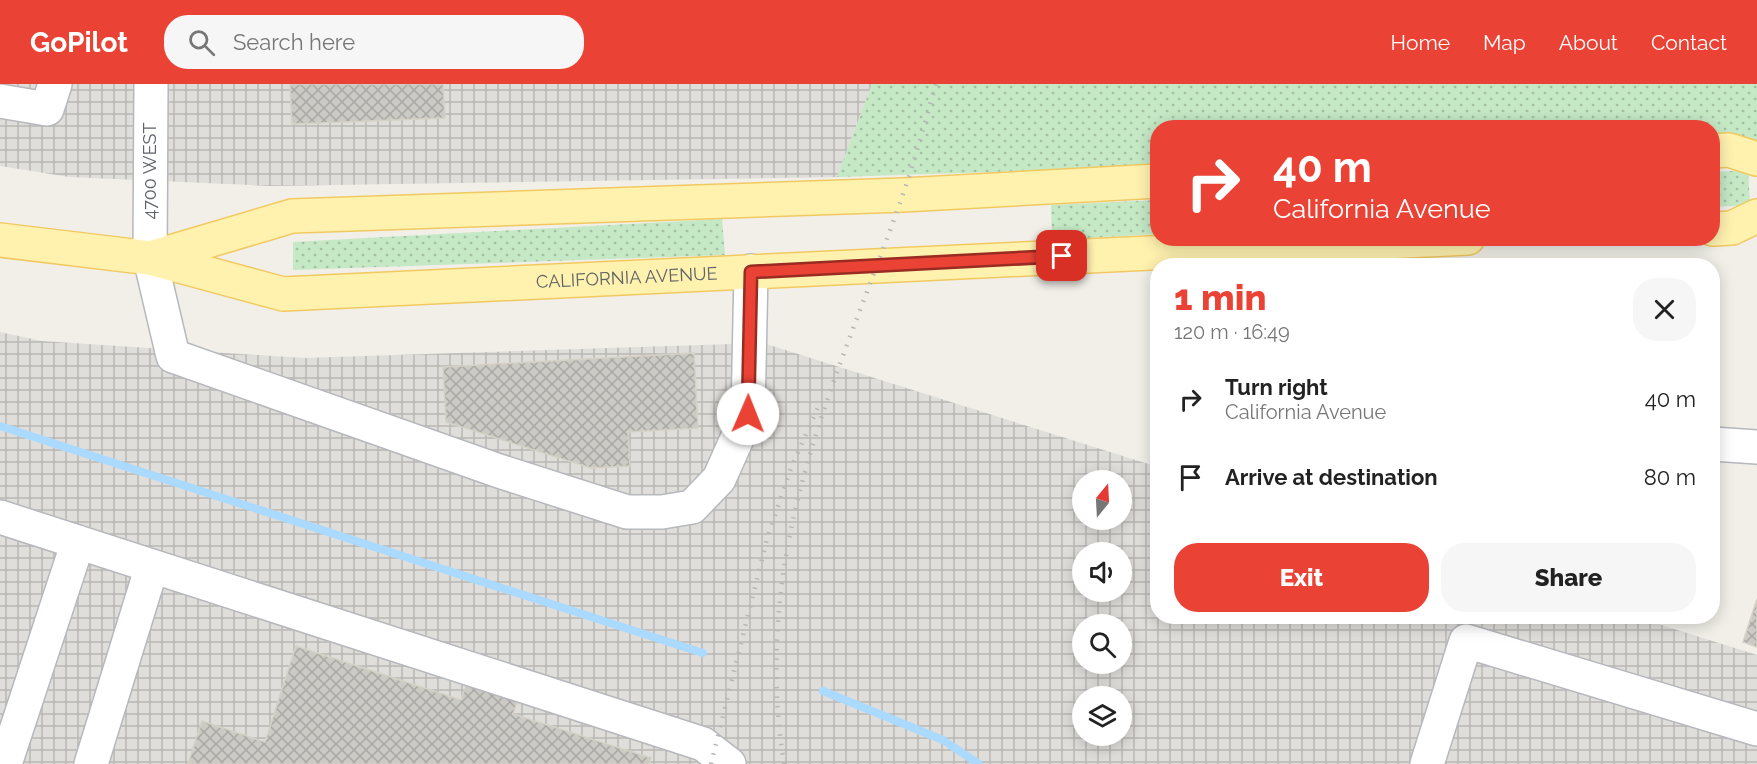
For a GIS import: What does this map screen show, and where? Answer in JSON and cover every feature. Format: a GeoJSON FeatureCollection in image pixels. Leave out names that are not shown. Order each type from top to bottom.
{"type":"FeatureCollection","features":[{"type":"Feature","properties":{"kind":"main road"},"geometry":{"type":"LineString","coordinates":[[1720,151],[1729,150],[1757,159]]}},
{"type":"Feature","properties":{"kind":"main road","name":"CALIFORNIA AVENUE"},"geometry":{"type":"LineString","coordinates":[[150,258],[292,216],[903,195],[1150,181]]}},
{"type":"Feature","properties":{"kind":"main road"},"geometry":{"type":"LineString","coordinates":[[1720,229],[1732,228],[1757,216]]}},
{"type":"Feature","properties":{"kind":"main road","name":"CALIFORNIA AVENUE"},"geometry":{"type":"LineString","coordinates":[[0,240],[150,258],[283,294],[1299,246]]}},
{"type":"Feature","properties":{"kind":"street"},"geometry":{"type":"LineString","coordinates":[[0,101],[47,109],[55,84]]}},
{"type":"Feature","properties":{"kind":"street","name":"4700 WEST"},"geometry":{"type":"LineString","coordinates":[[151,84],[150,258],[173,356],[499,471],[627,512],[662,512],[692,507],[719,479],[748,414],[751,272]]}},
{"type":"Feature","properties":{"kind":"street"},"geometry":{"type":"LineString","coordinates":[[1720,444],[1757,447]]}},
{"type":"Feature","properties":{"kind":"street"},"geometry":{"type":"LineString","coordinates":[[0,517],[703,744],[729,764]]}},
{"type":"Feature","properties":{"kind":"street"},"geometry":{"type":"LineString","coordinates":[[5,764],[78,542]]}},
{"type":"Feature","properties":{"kind":"street"},"geometry":{"type":"LineString","coordinates":[[91,764],[152,566]]}},
{"type":"Feature","properties":{"kind":"street"},"geometry":{"type":"LineString","coordinates":[[1427,764],[1466,641],[1757,729]]}},
{"type":"Feature","properties":{"kind":"shaded area"},"geometry":{"type":"Polygon","coordinates":[[[0,84],[872,84],[837,177],[270,186],[69,177],[0,166],[0,84]]]}},
{"type":"Feature","properties":{"kind":"shaded area"},"geometry":{"type":"Polygon","coordinates":[[[0,332],[42,341],[304,358],[763,343],[1150,464],[1150,624],[1658,624],[1757,655],[1757,764],[0,764],[0,332]]]}},
{"type":"Feature","properties":{"kind":"green space"},"geometry":{"type":"Polygon","coordinates":[[[872,84],[1757,84],[1757,147],[1720,149],[1720,120],[1150,120],[1150,167],[837,177],[872,84]]]}},
{"type":"Feature","properties":{"kind":"green space"},"geometry":{"type":"Polygon","coordinates":[[[1748,170],[1750,205],[1720,207],[1720,172],[1748,170]]]}},
{"type":"Feature","properties":{"kind":"green space"},"geometry":{"type":"Polygon","coordinates":[[[1150,200],[1150,234],[1052,240],[1051,205],[1150,200]]]}},
{"type":"Feature","properties":{"kind":"green space"},"geometry":{"type":"Polygon","coordinates":[[[722,219],[725,255],[293,270],[293,242],[722,219]]]}},
{"type":"Feature","properties":{"kind":"building"},"geometry":{"type":"Polygon","coordinates":[[[290,84],[443,84],[445,118],[292,124],[290,84]]]}},
{"type":"Feature","properties":{"kind":"building"},"geometry":{"type":"Polygon","coordinates":[[[694,353],[698,428],[628,432],[630,466],[591,468],[446,422],[443,367],[694,353]]]}},
{"type":"Feature","properties":{"kind":"building"},"geometry":{"type":"Polygon","coordinates":[[[1757,599],[1757,647],[1743,642],[1757,599]]]}},
{"type":"Feature","properties":{"kind":"building"},"geometry":{"type":"Polygon","coordinates":[[[296,646],[461,700],[469,676],[520,693],[513,714],[651,758],[649,764],[188,764],[202,721],[265,742],[296,646]]]}},
{"type":"Feature","properties":{"kind":"waterway"},"geometry":{"type":"LineString","coordinates":[[0,426],[703,653]]}},
{"type":"Feature","properties":{"kind":"waterway"},"geometry":{"type":"LineString","coordinates":[[823,691],[943,740],[979,764]]}},
{"type":"Feature","properties":{"kind":"railway"},"geometry":{"type":"LineString","coordinates":[[784,764],[776,667],[780,602],[789,538],[818,428],[902,197],[936,84]]}},
{"type":"Feature","properties":{"kind":"railway"},"geometry":{"type":"LineString","coordinates":[[711,764],[767,539],[791,468],[820,403]]}},
{"type":"Feature","properties":{"kind":"route"},"geometry":{"type":"LineString","coordinates":[[748,414],[751,272],[1062,256]]}}]}
